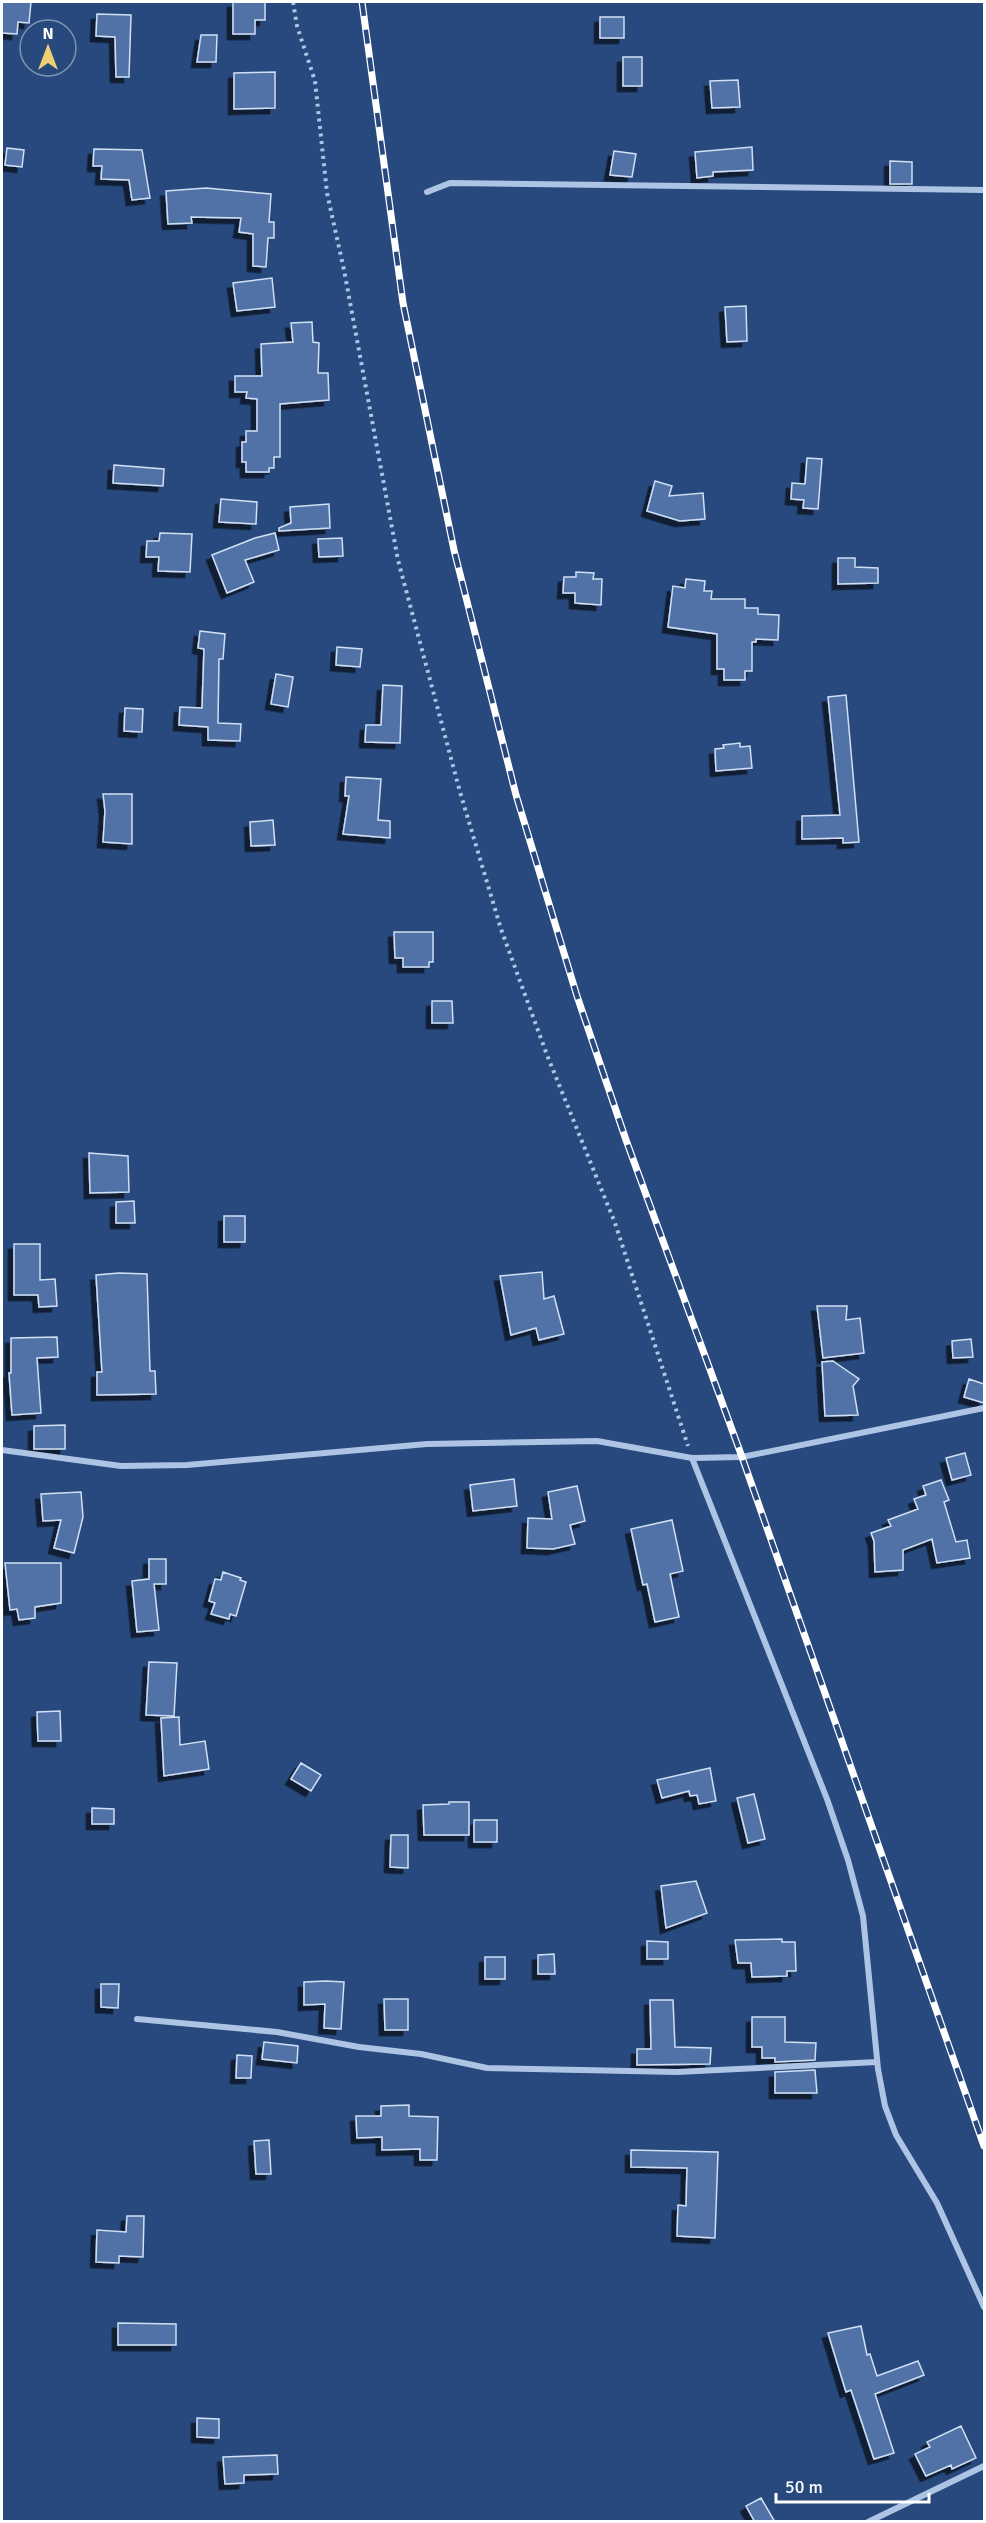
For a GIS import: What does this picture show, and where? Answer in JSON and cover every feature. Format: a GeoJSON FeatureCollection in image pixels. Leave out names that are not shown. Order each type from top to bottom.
{"type":"FeatureCollection","features":[{"type":"Feature","properties":{"kind":"street"},"geometry":{"type":"LineString","coordinates":[[427,192],[450,183],[984,189]]}},
{"type":"Feature","properties":{"kind":"street"},"geometry":{"type":"LineString","coordinates":[[2,1450],[121,1466],[187,1465],[427,1444],[597,1441],[692,1458],[742,1457],[984,1408]]}},
{"type":"Feature","properties":{"kind":"street"},"geometry":{"type":"LineString","coordinates":[[692,1458],[827,1799],[848,1860],[863,1916],[877,2062],[885,2106],[896,2135],[937,2203],[984,2307]]}},
{"type":"Feature","properties":{"kind":"street"},"geometry":{"type":"LineString","coordinates":[[137,2019],[277,2032],[359,2048],[421,2054],[488,2068],[677,2072],[877,2062]]}},
{"type":"Feature","properties":{"kind":"street"},"geometry":{"type":"LineString","coordinates":[[867,2522],[984,2466]]}},
{"type":"Feature","properties":{"kind":"path"},"geometry":{"type":"LineString","coordinates":[[293,2],[297,26],[315,81],[327,193],[344,270],[398,560],[457,781],[501,930],[547,1055],[615,1223],[692,1458]]}},
{"type":"Feature","properties":{"kind":"building"},"geometry":{"type":"Polygon","coordinates":[[[2,2],[31,2],[29,18],[18,18],[17,34],[2,33],[2,2]]]}},
{"type":"Feature","properties":{"kind":"building"},"geometry":{"type":"Polygon","coordinates":[[[233,2],[265,2],[265,20],[255,20],[255,34],[233,34],[233,2]]]}},
{"type":"Feature","properties":{"kind":"building"},"geometry":{"type":"Polygon","coordinates":[[[97,14],[131,15],[129,77],[116,77],[115,37],[96,36],[97,14]]]}},
{"type":"Feature","properties":{"kind":"building"},"geometry":{"type":"Polygon","coordinates":[[[600,17],[624,17],[624,38],[600,38],[600,17]]]}},
{"type":"Feature","properties":{"kind":"building"},"geometry":{"type":"Polygon","coordinates":[[[201,35],[217,35],[216,62],[197,62],[201,35]]]}},
{"type":"Feature","properties":{"kind":"building"},"geometry":{"type":"Polygon","coordinates":[[[623,57],[642,57],[642,86],[623,86],[623,57]]]}},
{"type":"Feature","properties":{"kind":"building"},"geometry":{"type":"Polygon","coordinates":[[[275,72],[275,108],[234,109],[234,73],[275,72]]]}},
{"type":"Feature","properties":{"kind":"building"},"geometry":{"type":"Polygon","coordinates":[[[738,80],[740,107],[712,108],[710,81],[738,80]]]}},
{"type":"Feature","properties":{"kind":"building"},"geometry":{"type":"Polygon","coordinates":[[[752,147],[753,170],[713,172],[713,176],[697,178],[695,152],[752,147]]]}},
{"type":"Feature","properties":{"kind":"building"},"geometry":{"type":"Polygon","coordinates":[[[7,148],[24,150],[22,167],[5,165],[7,148]]]}},
{"type":"Feature","properties":{"kind":"building"},"geometry":{"type":"Polygon","coordinates":[[[94,149],[142,150],[150,198],[132,200],[129,180],[101,179],[102,166],[93,166],[94,149]]]}},
{"type":"Feature","properties":{"kind":"building"},"geometry":{"type":"Polygon","coordinates":[[[614,151],[636,154],[632,177],[610,175],[614,151]]]}},
{"type":"Feature","properties":{"kind":"building"},"geometry":{"type":"Polygon","coordinates":[[[890,161],[912,162],[912,184],[890,184],[890,161]]]}},
{"type":"Feature","properties":{"kind":"building"},"geometry":{"type":"Polygon","coordinates":[[[206,188],[271,194],[269,222],[274,222],[274,238],[268,238],[266,267],[253,266],[253,234],[239,232],[241,218],[191,217],[192,223],[168,224],[166,191],[206,188]]]}},
{"type":"Feature","properties":{"kind":"building"},"geometry":{"type":"Polygon","coordinates":[[[272,278],[275,307],[237,311],[233,283],[272,278]]]}},
{"type":"Feature","properties":{"kind":"building"},"geometry":{"type":"Polygon","coordinates":[[[746,306],[747,341],[727,342],[725,307],[746,306]]]}},
{"type":"Feature","properties":{"kind":"building"},"geometry":{"type":"Polygon","coordinates":[[[312,322],[313,342],[319,343],[318,373],[328,373],[329,400],[280,404],[280,457],[274,457],[274,468],[269,468],[269,472],[246,472],[246,462],[242,462],[242,442],[246,442],[246,431],[257,431],[257,399],[246,398],[247,392],[235,392],[235,376],[262,376],[261,344],[293,342],[291,323],[312,322]]]}},
{"type":"Feature","properties":{"kind":"building"},"geometry":{"type":"Polygon","coordinates":[[[807,458],[822,459],[818,509],[803,508],[804,500],[791,499],[792,483],[805,484],[807,458]]]}},
{"type":"Feature","properties":{"kind":"building"},"geometry":{"type":"Polygon","coordinates":[[[114,465],[164,469],[163,486],[113,483],[114,465]]]}},
{"type":"Feature","properties":{"kind":"building"},"geometry":{"type":"Polygon","coordinates":[[[655,481],[672,486],[669,496],[703,493],[705,519],[680,521],[647,511],[655,481]]]}},
{"type":"Feature","properties":{"kind":"building"},"geometry":{"type":"Polygon","coordinates":[[[221,499],[257,502],[256,524],[219,522],[221,499]]]}},
{"type":"Feature","properties":{"kind":"building"},"geometry":{"type":"Polygon","coordinates":[[[329,504],[330,528],[279,531],[279,528],[291,523],[290,507],[329,504]]]}},
{"type":"Feature","properties":{"kind":"building"},"geometry":{"type":"Polygon","coordinates":[[[160,533],[192,534],[190,572],[158,571],[159,557],[146,557],[147,541],[159,541],[160,533]]]}},
{"type":"Feature","properties":{"kind":"building"},"geometry":{"type":"Polygon","coordinates":[[[275,533],[279,550],[245,560],[254,582],[227,593],[212,555],[255,538],[275,533]]]}},
{"type":"Feature","properties":{"kind":"building"},"geometry":{"type":"Polygon","coordinates":[[[342,538],[343,556],[319,557],[318,539],[342,538]]]}},
{"type":"Feature","properties":{"kind":"building"},"geometry":{"type":"Polygon","coordinates":[[[838,558],[855,558],[855,567],[878,568],[878,583],[838,584],[838,558]]]}},
{"type":"Feature","properties":{"kind":"building"},"geometry":{"type":"Polygon","coordinates":[[[576,572],[594,573],[593,579],[602,579],[601,605],[575,603],[575,593],[563,593],[564,577],[576,577],[576,572]]]}},
{"type":"Feature","properties":{"kind":"building"},"geometry":{"type":"Polygon","coordinates":[[[686,579],[705,581],[704,591],[712,591],[711,599],[745,599],[745,608],[758,608],[758,614],[779,615],[778,640],[756,639],[756,642],[752,642],[752,671],[745,671],[745,680],[724,680],[724,669],[717,669],[717,634],[668,627],[673,586],[685,588],[686,579]]]}},
{"type":"Feature","properties":{"kind":"building"},"geometry":{"type":"Polygon","coordinates":[[[200,631],[225,634],[223,659],[219,659],[218,723],[241,724],[240,741],[208,740],[208,727],[179,725],[180,707],[202,708],[204,649],[198,648],[200,631]]]}},
{"type":"Feature","properties":{"kind":"building"},"geometry":{"type":"Polygon","coordinates":[[[337,647],[362,649],[360,667],[336,665],[337,647]]]}},
{"type":"Feature","properties":{"kind":"building"},"geometry":{"type":"Polygon","coordinates":[[[276,674],[293,677],[288,707],[271,704],[276,674]]]}},
{"type":"Feature","properties":{"kind":"building"},"geometry":{"type":"Polygon","coordinates":[[[383,685],[402,686],[400,743],[365,742],[366,725],[381,725],[383,685]]]}},
{"type":"Feature","properties":{"kind":"building"},"geometry":{"type":"Polygon","coordinates":[[[846,695],[859,842],[843,843],[843,838],[802,839],[802,816],[840,815],[828,697],[846,695]]]}},
{"type":"Feature","properties":{"kind":"building"},"geometry":{"type":"Polygon","coordinates":[[[125,708],[143,709],[142,732],[124,731],[125,708]]]}},
{"type":"Feature","properties":{"kind":"building"},"geometry":{"type":"Polygon","coordinates":[[[740,743],[740,747],[750,746],[752,768],[716,771],[715,749],[724,748],[723,745],[740,743]]]}},
{"type":"Feature","properties":{"kind":"building"},"geometry":{"type":"Polygon","coordinates":[[[346,777],[381,779],[378,820],[390,821],[390,838],[343,834],[349,796],[345,796],[346,777]]]}},
{"type":"Feature","properties":{"kind":"building"},"geometry":{"type":"Polygon","coordinates":[[[103,794],[132,794],[132,844],[103,842],[105,811],[103,794]]]}},
{"type":"Feature","properties":{"kind":"building"},"geometry":{"type":"Polygon","coordinates":[[[273,820],[275,845],[251,846],[250,822],[273,820]]]}},
{"type":"Feature","properties":{"kind":"building"},"geometry":{"type":"Polygon","coordinates":[[[394,932],[433,932],[433,962],[429,962],[429,967],[403,967],[403,958],[395,958],[394,932]]]}},
{"type":"Feature","properties":{"kind":"building"},"geometry":{"type":"Polygon","coordinates":[[[432,1001],[452,1001],[453,1023],[432,1023],[432,1001]]]}},
{"type":"Feature","properties":{"kind":"building"},"geometry":{"type":"Polygon","coordinates":[[[89,1153],[128,1156],[129,1192],[90,1193],[89,1153]]]}},
{"type":"Feature","properties":{"kind":"building"},"geometry":{"type":"Polygon","coordinates":[[[134,1201],[135,1223],[116,1223],[116,1202],[134,1201]]]}},
{"type":"Feature","properties":{"kind":"building"},"geometry":{"type":"Polygon","coordinates":[[[224,1216],[245,1216],[245,1242],[224,1242],[224,1216]]]}},
{"type":"Feature","properties":{"kind":"building"},"geometry":{"type":"Polygon","coordinates":[[[14,1244],[40,1244],[40,1280],[55,1279],[57,1306],[39,1307],[38,1295],[14,1295],[14,1244]]]}},
{"type":"Feature","properties":{"kind":"building"},"geometry":{"type":"Polygon","coordinates":[[[542,1272],[544,1299],[554,1296],[564,1334],[539,1340],[536,1328],[511,1335],[500,1276],[542,1272]]]}},
{"type":"Feature","properties":{"kind":"building"},"geometry":{"type":"Polygon","coordinates":[[[147,1274],[150,1371],[155,1371],[156,1394],[97,1395],[97,1372],[102,1372],[96,1275],[147,1274]]]}},
{"type":"Feature","properties":{"kind":"building"},"geometry":{"type":"Polygon","coordinates":[[[817,1306],[847,1306],[846,1320],[860,1318],[864,1353],[823,1358],[817,1306]]]}},
{"type":"Feature","properties":{"kind":"building"},"geometry":{"type":"Polygon","coordinates":[[[57,1337],[58,1357],[37,1358],[41,1413],[12,1415],[9,1373],[11,1373],[11,1338],[57,1337]]]}},
{"type":"Feature","properties":{"kind":"building"},"geometry":{"type":"Polygon","coordinates":[[[971,1339],[973,1357],[953,1358],[952,1341],[971,1339]]]}},
{"type":"Feature","properties":{"kind":"building"},"geometry":{"type":"Polygon","coordinates":[[[833,1361],[859,1379],[853,1386],[858,1415],[825,1416],[822,1362],[833,1361]]]}},
{"type":"Feature","properties":{"kind":"building"},"geometry":{"type":"Polygon","coordinates":[[[969,1379],[984,1384],[984,1403],[964,1397],[969,1379]]]}},
{"type":"Feature","properties":{"kind":"building"},"geometry":{"type":"Polygon","coordinates":[[[65,1425],[65,1449],[34,1449],[34,1426],[65,1425]]]}},
{"type":"Feature","properties":{"kind":"building"},"geometry":{"type":"Polygon","coordinates":[[[965,1453],[971,1475],[952,1480],[946,1458],[965,1453]]]}},
{"type":"Feature","properties":{"kind":"building"},"geometry":{"type":"Polygon","coordinates":[[[514,1479],[517,1506],[473,1511],[470,1485],[514,1479]]]}},
{"type":"Feature","properties":{"kind":"building"},"geometry":{"type":"Polygon","coordinates":[[[941,1480],[949,1500],[944,1502],[956,1542],[967,1540],[970,1558],[937,1563],[932,1539],[903,1550],[903,1570],[875,1572],[874,1541],[871,1533],[891,1526],[888,1520],[918,1509],[914,1499],[926,1495],[923,1486],[941,1480]]]}},
{"type":"Feature","properties":{"kind":"building"},"geometry":{"type":"Polygon","coordinates":[[[577,1486],[585,1521],[570,1525],[575,1544],[553,1549],[527,1548],[528,1518],[552,1519],[548,1492],[577,1486]]]}},
{"type":"Feature","properties":{"kind":"building"},"geometry":{"type":"Polygon","coordinates":[[[81,1492],[83,1517],[74,1553],[54,1548],[61,1520],[43,1521],[41,1494],[81,1492]]]}},
{"type":"Feature","properties":{"kind":"building"},"geometry":{"type":"Polygon","coordinates":[[[672,1520],[683,1571],[670,1574],[679,1617],[655,1622],[647,1584],[643,1585],[631,1529],[672,1520]]]}},
{"type":"Feature","properties":{"kind":"building"},"geometry":{"type":"Polygon","coordinates":[[[149,1559],[166,1559],[166,1584],[154,1584],[159,1630],[137,1632],[132,1581],[149,1579],[149,1559]]]}},
{"type":"Feature","properties":{"kind":"building"},"geometry":{"type":"Polygon","coordinates":[[[5,1563],[61,1563],[61,1603],[35,1607],[35,1618],[19,1620],[17,1609],[10,1610],[5,1563]]]}},
{"type":"Feature","properties":{"kind":"building"},"geometry":{"type":"Polygon","coordinates":[[[223,1572],[246,1582],[236,1616],[230,1614],[229,1619],[211,1614],[215,1603],[209,1601],[215,1579],[221,1580],[223,1572]]]}},
{"type":"Feature","properties":{"kind":"building"},"geometry":{"type":"Polygon","coordinates":[[[149,1662],[177,1663],[174,1716],[146,1715],[149,1662]]]}},
{"type":"Feature","properties":{"kind":"building"},"geometry":{"type":"Polygon","coordinates":[[[60,1711],[61,1741],[38,1741],[37,1712],[60,1711]]]}},
{"type":"Feature","properties":{"kind":"building"},"geometry":{"type":"Polygon","coordinates":[[[179,1717],[180,1745],[205,1741],[209,1769],[164,1776],[161,1718],[179,1717]]]}},
{"type":"Feature","properties":{"kind":"building"},"geometry":{"type":"Polygon","coordinates":[[[301,1763],[321,1775],[311,1791],[291,1779],[301,1763]]]}},
{"type":"Feature","properties":{"kind":"building"},"geometry":{"type":"Polygon","coordinates":[[[710,1768],[716,1801],[699,1804],[697,1795],[690,1796],[689,1791],[662,1798],[657,1780],[710,1768]]]}},
{"type":"Feature","properties":{"kind":"building"},"geometry":{"type":"Polygon","coordinates":[[[754,1794],[765,1839],[748,1843],[737,1798],[754,1794]]]}},
{"type":"Feature","properties":{"kind":"building"},"geometry":{"type":"Polygon","coordinates":[[[449,1802],[469,1802],[469,1835],[424,1835],[423,1805],[449,1804],[449,1802]]]}},
{"type":"Feature","properties":{"kind":"building"},"geometry":{"type":"Polygon","coordinates":[[[92,1808],[114,1809],[114,1824],[92,1824],[92,1808]]]}},
{"type":"Feature","properties":{"kind":"building"},"geometry":{"type":"Polygon","coordinates":[[[474,1820],[497,1820],[497,1842],[474,1842],[474,1820]]]}},
{"type":"Feature","properties":{"kind":"building"},"geometry":{"type":"Polygon","coordinates":[[[391,1835],[408,1835],[408,1868],[390,1867],[391,1835]]]}},
{"type":"Feature","properties":{"kind":"building"},"geometry":{"type":"Polygon","coordinates":[[[696,1881],[707,1913],[666,1928],[661,1886],[696,1881]]]}},
{"type":"Feature","properties":{"kind":"building"},"geometry":{"type":"Polygon","coordinates":[[[782,1939],[782,1942],[795,1942],[796,1971],[787,1971],[787,1976],[752,1977],[751,1963],[738,1963],[735,1940],[782,1939]]]}},
{"type":"Feature","properties":{"kind":"building"},"geometry":{"type":"Polygon","coordinates":[[[647,1941],[668,1942],[668,1959],[647,1959],[647,1941]]]}},
{"type":"Feature","properties":{"kind":"building"},"geometry":{"type":"Polygon","coordinates":[[[554,1954],[555,1974],[538,1974],[538,1955],[554,1954]]]}},
{"type":"Feature","properties":{"kind":"building"},"geometry":{"type":"Polygon","coordinates":[[[485,1957],[505,1957],[505,1979],[485,1979],[485,1957]]]}},
{"type":"Feature","properties":{"kind":"building"},"geometry":{"type":"Polygon","coordinates":[[[304,1982],[344,1982],[341,2029],[324,2028],[325,2004],[304,2005],[304,1982]]]}},
{"type":"Feature","properties":{"kind":"building"},"geometry":{"type":"Polygon","coordinates":[[[101,1984],[119,1984],[118,2008],[101,2007],[101,1984]]]}},
{"type":"Feature","properties":{"kind":"building"},"geometry":{"type":"Polygon","coordinates":[[[384,1999],[408,1999],[408,2030],[385,2030],[384,1999]]]}},
{"type":"Feature","properties":{"kind":"building"},"geometry":{"type":"Polygon","coordinates":[[[650,2000],[673,2000],[675,2047],[711,2048],[710,2064],[637,2065],[637,2049],[651,2049],[650,2000]]]}},
{"type":"Feature","properties":{"kind":"building"},"geometry":{"type":"Polygon","coordinates":[[[752,2017],[785,2017],[785,2042],[816,2043],[815,2060],[775,2062],[775,2058],[762,2058],[762,2047],[752,2047],[752,2017]]]}},
{"type":"Feature","properties":{"kind":"building"},"geometry":{"type":"Polygon","coordinates":[[[264,2042],[298,2046],[297,2063],[262,2059],[264,2042]]]}},
{"type":"Feature","properties":{"kind":"building"},"geometry":{"type":"Polygon","coordinates":[[[237,2055],[252,2056],[251,2078],[236,2078],[237,2055]]]}},
{"type":"Feature","properties":{"kind":"building"},"geometry":{"type":"Polygon","coordinates":[[[815,2070],[817,2093],[775,2093],[775,2072],[815,2070]]]}},
{"type":"Feature","properties":{"kind":"building"},"geometry":{"type":"Polygon","coordinates":[[[409,2105],[409,2116],[438,2117],[437,2160],[420,2160],[420,2149],[382,2150],[382,2137],[357,2138],[356,2116],[381,2116],[381,2106],[409,2105]]]}},
{"type":"Feature","properties":{"kind":"building"},"geometry":{"type":"Polygon","coordinates":[[[269,2140],[271,2174],[256,2174],[254,2141],[269,2140]]]}},
{"type":"Feature","properties":{"kind":"building"},"geometry":{"type":"Polygon","coordinates":[[[631,2150],[718,2152],[715,2238],[677,2236],[678,2205],[686,2206],[687,2168],[631,2167],[631,2150]]]}},
{"type":"Feature","properties":{"kind":"building"},"geometry":{"type":"Polygon","coordinates":[[[127,2216],[144,2216],[143,2257],[119,2256],[119,2263],[96,2262],[97,2230],[126,2232],[127,2216]]]}},
{"type":"Feature","properties":{"kind":"building"},"geometry":{"type":"Polygon","coordinates":[[[118,2323],[176,2324],[176,2345],[118,2345],[118,2323]]]}},
{"type":"Feature","properties":{"kind":"building"},"geometry":{"type":"Polygon","coordinates":[[[861,2326],[867,2355],[870,2354],[877,2376],[918,2361],[924,2375],[875,2394],[894,2453],[874,2459],[851,2390],[846,2392],[828,2333],[861,2326]]]}},
{"type":"Feature","properties":{"kind":"building"},"geometry":{"type":"Polygon","coordinates":[[[197,2418],[219,2419],[219,2438],[197,2437],[197,2418]]]}},
{"type":"Feature","properties":{"kind":"building"},"geometry":{"type":"Polygon","coordinates":[[[961,2426],[976,2458],[952,2469],[951,2465],[926,2476],[915,2454],[930,2447],[927,2442],[961,2426]]]}},
{"type":"Feature","properties":{"kind":"building"},"geometry":{"type":"Polygon","coordinates":[[[277,2455],[278,2474],[244,2475],[244,2483],[225,2484],[223,2457],[277,2455]]]}},
{"type":"Feature","properties":{"kind":"building"},"geometry":{"type":"Polygon","coordinates":[[[761,2498],[775,2522],[755,2522],[746,2506],[761,2498]]]}},
{"type":"Feature","properties":{"kind":"railway"},"geometry":{"type":"LineString","coordinates":[[362,2],[403,303],[454,550],[516,795],[577,996],[626,1140],[742,1457],[984,2146]]}}]}
